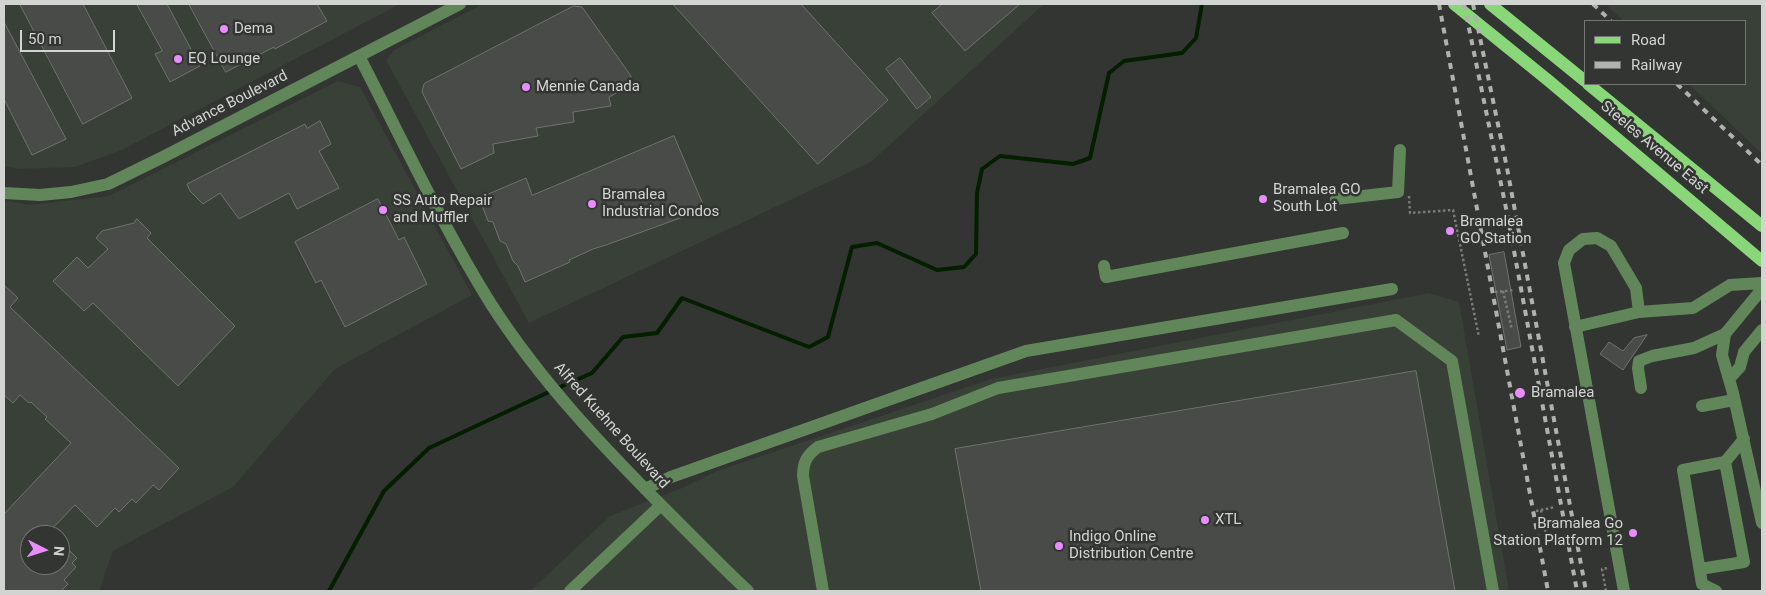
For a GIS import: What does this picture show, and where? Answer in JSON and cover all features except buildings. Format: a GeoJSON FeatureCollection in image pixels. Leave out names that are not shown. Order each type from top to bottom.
{"type":"FeatureCollection","features":[{"type":"Feature","properties":{"kind":"main road","name":"Steeles Avenue East"},"geometry":{"type":"LineString","coordinates":[[1454,4],[1549,81],[1762,261]]}},
{"type":"Feature","properties":{"kind":"main road"},"geometry":{"type":"LineString","coordinates":[[1490,4],[1584,80]]}},
{"type":"Feature","properties":{"kind":"main road","name":"Steeles Avenue East"},"geometry":{"type":"LineString","coordinates":[[1589,85],[1762,226]]}},
{"type":"Feature","properties":{"kind":"street","name":"Advance Boulevard"},"geometry":{"type":"LineString","coordinates":[[4,193],[40,195],[71,192],[108,184],[460,4]]}},
{"type":"Feature","properties":{"kind":"street","name":"Alfred Kuehne Boulevard"},"geometry":{"type":"LineString","coordinates":[[359,56],[448,230],[491,304],[536,368],[616,460],[747,590]]}},
{"type":"Feature","properties":{"kind":"street"},"geometry":{"type":"LineString","coordinates":[[1336,199],[1398,192],[1400,150]]}},
{"type":"Feature","properties":{"kind":"street"},"geometry":{"type":"LineString","coordinates":[[1104,266],[1106,277],[1343,233]]}},
{"type":"Feature","properties":{"kind":"street"},"geometry":{"type":"LineString","coordinates":[[1624,591],[1564,264],[1569,250],[1583,239],[1597,238],[1611,246],[1636,288],[1640,312]]}},
{"type":"Feature","properties":{"kind":"street"},"geometry":{"type":"LineString","coordinates":[[1575,327],[1640,312],[1693,308],[1730,285],[1762,283]]}},
{"type":"Feature","properties":{"kind":"street"},"geometry":{"type":"LineString","coordinates":[[645,489],[690,470],[1026,352],[1392,289]]}},
{"type":"Feature","properties":{"kind":"street"},"geometry":{"type":"LineString","coordinates":[[1641,388],[1638,368],[1640,361],[1652,356],[1694,348],[1725,334],[1762,289]]}},
{"type":"Feature","properties":{"kind":"street"},"geometry":{"type":"LineString","coordinates":[[823,591],[803,476],[803,467],[806,459],[818,446],[932,414],[998,388],[1396,320],[1452,361],[1493,591]]}},
{"type":"Feature","properties":{"kind":"street"},"geometry":{"type":"LineString","coordinates":[[1729,379],[1740,367],[1744,352],[1762,330]]}},
{"type":"Feature","properties":{"kind":"street"},"geometry":{"type":"LineString","coordinates":[[1725,334],[1722,354],[1744,439],[1762,524]]}},
{"type":"Feature","properties":{"kind":"street"},"geometry":{"type":"LineString","coordinates":[[1702,406],[1734,400]]}},
{"type":"Feature","properties":{"kind":"street"},"geometry":{"type":"LineString","coordinates":[[1716,591],[1702,584],[1683,470],[1725,462],[1744,439]]}},
{"type":"Feature","properties":{"kind":"street"},"geometry":{"type":"LineString","coordinates":[[1700,569],[1744,562],[1725,462]]}},
{"type":"Feature","properties":{"kind":"street"},"geometry":{"type":"LineString","coordinates":[[570,591],[661,505]]}},
{"type":"Feature","properties":{"kind":"path"},"geometry":{"type":"LineString","coordinates":[[1409,194],[1410,213],[1454,210],[1479,337]]}},
{"type":"Feature","properties":{"kind":"path"},"geometry":{"type":"LineString","coordinates":[[1495,292],[1514,290]]}},
{"type":"Feature","properties":{"kind":"path"},"geometry":{"type":"LineString","coordinates":[[1503,291],[1512,330]]}},
{"type":"Feature","properties":{"kind":"path"},"geometry":{"type":"LineString","coordinates":[[1472,301],[1478,301]]}},
{"type":"Feature","properties":{"kind":"path"},"geometry":{"type":"LineString","coordinates":[[1536,511],[1554,507]]}},
{"type":"Feature","properties":{"kind":"path"},"geometry":{"type":"LineString","coordinates":[[1541,510],[1546,534]]}},
{"type":"Feature","properties":{"kind":"path"},"geometry":{"type":"LineString","coordinates":[[1606,591],[1602,569],[1614,568]]}},
{"type":"Feature","properties":{"kind":"shaded area"},"geometry":{"type":"Polygon","coordinates":[[[4,4],[400,4],[122,150],[75,167],[19,169],[4,166],[4,4]]]}},
{"type":"Feature","properties":{"kind":"shaded area"},"geometry":{"type":"Polygon","coordinates":[[[483,4],[1044,4],[871,162],[529,323],[386,60],[394,50],[483,4]]]}},
{"type":"Feature","properties":{"kind":"shaded area"},"geometry":{"type":"Polygon","coordinates":[[[1605,4],[1762,4],[1762,154],[1690,85],[1746,85],[1746,20],[1623,20],[1605,4]]]}},
{"type":"Feature","properties":{"kind":"shaded area"},"geometry":{"type":"Polygon","coordinates":[[[338,81],[360,87],[472,295],[335,369],[233,487],[113,551],[99,591],[4,591],[4,200],[29,205],[109,196],[338,81]]]}},
{"type":"Feature","properties":{"kind":"shaded area"},"geometry":{"type":"Polygon","coordinates":[[[1429,293],[1459,302],[1509,591],[530,591],[610,516],[682,488],[717,471],[991,379],[1429,293]]]}},
{"type":"Feature","properties":{"kind":"waterway"},"geometry":{"type":"LineString","coordinates":[[558,388],[592,373],[623,337],[657,333],[682,298],[809,347],[828,337],[852,247],[877,243],[937,270],[964,267],[976,254],[977,193],[982,169],[1000,156],[1073,164],[1090,158],[1109,73],[1124,61],[1182,53],[1196,38],[1202,4]]}},
{"type":"Feature","properties":{"kind":"waterway"},"geometry":{"type":"LineString","coordinates":[[329,591],[384,491],[429,448],[551,391]]}},
{"type":"Feature","properties":{"kind":"railway"},"geometry":{"type":"LineString","coordinates":[[1439,4],[1548,591]]}},
{"type":"Feature","properties":{"kind":"railway"},"geometry":{"type":"LineString","coordinates":[[1464,4],[1507,213],[1577,591]]}},
{"type":"Feature","properties":{"kind":"railway"},"geometry":{"type":"LineString","coordinates":[[1473,4],[1507,168],[1586,591]]}},
{"type":"Feature","properties":{"kind":"railway"},"geometry":{"type":"LineString","coordinates":[[1593,4],[1610,20]]}},
{"type":"Feature","properties":{"kind":"railway"},"geometry":{"type":"LineString","coordinates":[[1678,85],[1762,165]]}},
{"type":"Feature","properties":{"kind":"place","name":"Dema"},"geometry":{"type":"Point","coordinates":[224,29]}},
{"type":"Feature","properties":{"kind":"place","name":"EQ Lounge"},"geometry":{"type":"Point","coordinates":[178,59]}},
{"type":"Feature","properties":{"kind":"place","name":"Mennie Canada"},"geometry":{"type":"Point","coordinates":[526,87]}},
{"type":"Feature","properties":{"kind":"place","name":"Bramalea GO South Lot"},"geometry":{"type":"Point","coordinates":[1263,199]}},
{"type":"Feature","properties":{"kind":"place","name":"Bramalea Industrial Condos"},"geometry":{"type":"Point","coordinates":[592,204]}},
{"type":"Feature","properties":{"kind":"place","name":"SS Auto Repair and Muffler"},"geometry":{"type":"Point","coordinates":[383,210]}},
{"type":"Feature","properties":{"kind":"place","name":"Bramalea GO Station"},"geometry":{"type":"Point","coordinates":[1450,231]}},
{"type":"Feature","properties":{"kind":"place","name":"Bramalea"},"geometry":{"type":"Point","coordinates":[1520,393]}},
{"type":"Feature","properties":{"kind":"place","name":"XTL"},"geometry":{"type":"Point","coordinates":[1205,520]}},
{"type":"Feature","properties":{"kind":"place","name":"Bramalea Go Station Platform 12"},"geometry":{"type":"Point","coordinates":[1633,533]}},
{"type":"Feature","properties":{"kind":"place","name":"Indigo Online Distribution Centre"},"geometry":{"type":"Point","coordinates":[1059,546]}}]}
